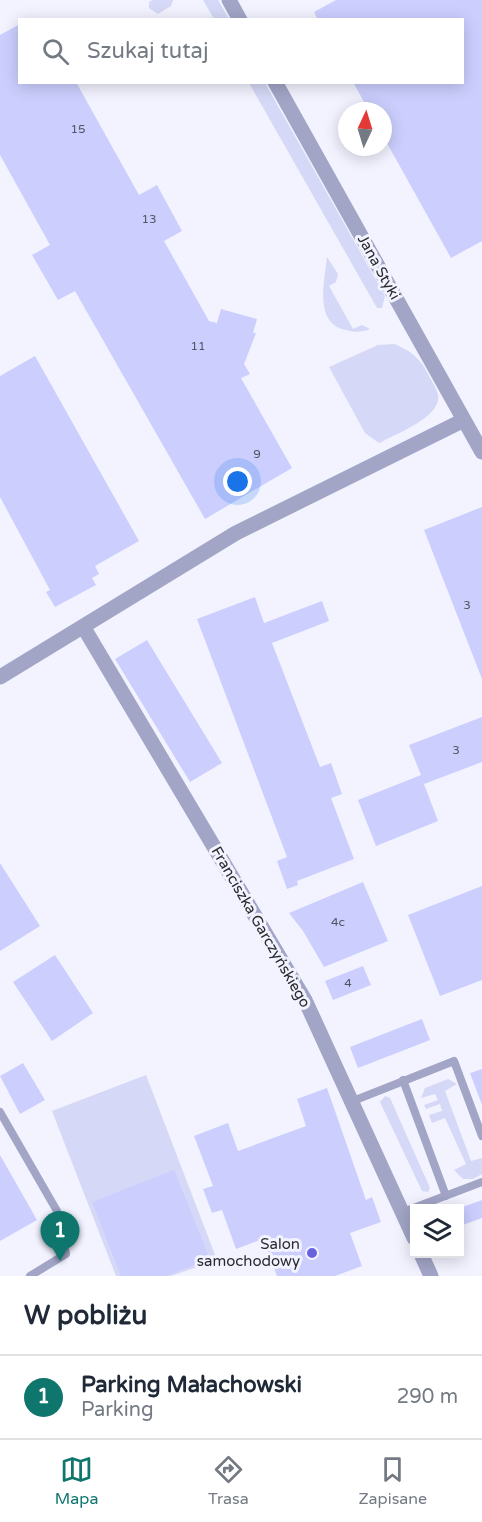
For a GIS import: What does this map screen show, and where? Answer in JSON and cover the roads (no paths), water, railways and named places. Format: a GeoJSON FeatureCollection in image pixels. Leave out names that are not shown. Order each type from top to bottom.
{"type":"FeatureCollection","features":[{"type":"Feature","properties":{"kind":"street"},"geometry":{"type":"LineString","coordinates":[[229,0],[239,18]]}},
{"type":"Feature","properties":{"kind":"street","name":"Jana Styki"},"geometry":{"type":"LineString","coordinates":[[276,84],[482,452]]}},
{"type":"Feature","properties":{"kind":"street"},"geometry":{"type":"LineString","coordinates":[[0,676],[84,628],[182,564],[236,533],[464,420]]}},
{"type":"Feature","properties":{"kind":"street","name":"Franciszka Garczyńskiego"},"geometry":{"type":"LineString","coordinates":[[84,628],[305,1000],[410,1229]]}},
{"type":"Feature","properties":{"kind":"street"},"geometry":{"type":"LineString","coordinates":[[423,1258],[431,1276]]}},
{"type":"Feature","properties":{"kind":"lane"},"geometry":{"type":"LineString","coordinates":[[353,1101],[454,1061],[482,1136]]}},
{"type":"Feature","properties":{"kind":"lane"},"geometry":{"type":"LineString","coordinates":[[404,1080],[446,1196]]}},
{"type":"Feature","properties":{"kind":"lane"},"geometry":{"type":"LineString","coordinates":[[0,1112],[57,1210],[66,1254],[30,1276]]}},
{"type":"Feature","properties":{"kind":"lane"},"geometry":{"type":"LineString","coordinates":[[403,1212],[482,1182]]}},
{"type":"Feature","properties":{"kind":"place","name":"Salon samochodowy"},"geometry":{"type":"Point","coordinates":[312,1253]}},
{"type":"Feature","properties":{"kind":"place","name":"Parking Małachowski"},"geometry":{"type":"Point","coordinates":[60,1261]}}]}
